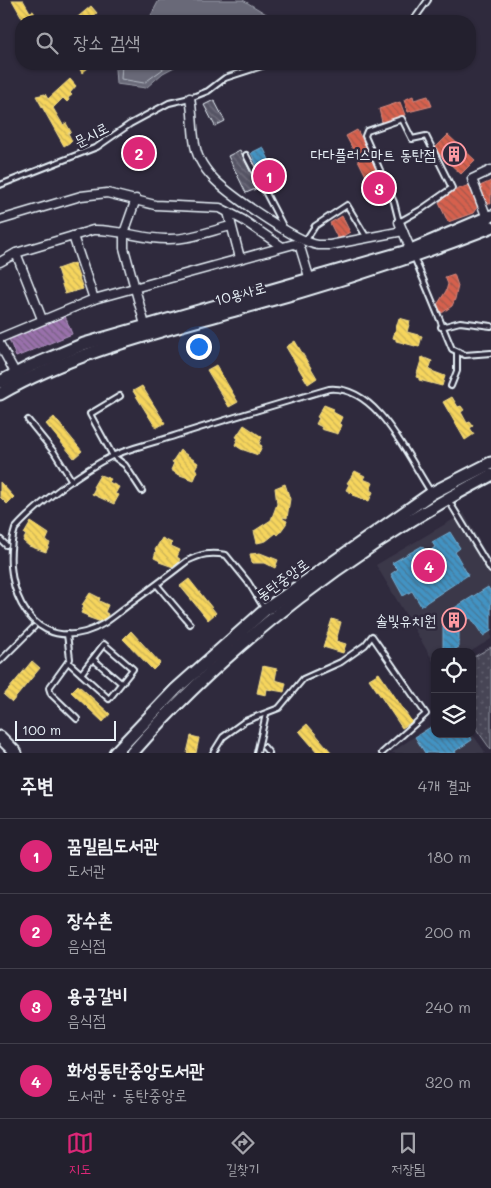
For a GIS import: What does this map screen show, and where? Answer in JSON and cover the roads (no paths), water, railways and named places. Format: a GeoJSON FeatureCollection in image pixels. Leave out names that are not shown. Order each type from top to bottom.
{"type":"FeatureCollection","features":[{"type":"Feature","properties":{"kind":"street"},"geometry":{"type":"LineString","coordinates":[[190,98],[194,116],[195,144],[198,156],[205,169],[227,189],[285,229],[318,245],[330,245],[403,231]]}},
{"type":"Feature","properties":{"kind":"street"},"geometry":{"type":"LineString","coordinates":[[490,220],[472,179],[491,170]]}},
{"type":"Feature","properties":{"kind":"street"},"geometry":{"type":"LineString","coordinates":[[0,220],[89,195],[107,193],[155,205],[220,208],[281,246]]}},
{"type":"Feature","properties":{"kind":"street"},"geometry":{"type":"LineString","coordinates":[[136,199],[124,232],[124,248],[144,325]]}},
{"type":"Feature","properties":{"kind":"street"},"geometry":{"type":"LineString","coordinates":[[228,212],[240,258]]}},
{"type":"Feature","properties":{"kind":"street","name":"10용사로"},"geometry":{"type":"LineString","coordinates":[[0,382],[52,367],[113,345],[355,276],[490,220]]}},
{"type":"Feature","properties":{"kind":"street"},"geometry":{"type":"LineString","coordinates":[[399,222],[412,253]]}},
{"type":"Feature","properties":{"kind":"street"},"geometry":{"type":"LineString","coordinates":[[0,262],[16,253],[99,230],[124,232],[166,240],[185,238],[231,226]]}},
{"type":"Feature","properties":{"kind":"street"},"geometry":{"type":"LineString","coordinates":[[73,236],[94,299]]}},
{"type":"Feature","properties":{"kind":"street"},"geometry":{"type":"LineString","coordinates":[[0,338],[94,299],[281,246],[294,244],[300,247],[310,280]]}},
{"type":"Feature","properties":{"kind":"street"},"geometry":{"type":"LineString","coordinates":[[16,253],[42,319]]}},
{"type":"Feature","properties":{"kind":"street","name":"10용사로"},"geometry":{"type":"LineString","coordinates":[[0,394],[18,378],[84,344],[144,325],[412,253]]}},
{"type":"Feature","properties":{"kind":"street"},"geometry":{"type":"LineString","coordinates":[[0,345],[18,378]]}},
{"type":"Feature","properties":{"kind":"street","name":"동탄중앙로"},"geometry":{"type":"LineString","coordinates":[[115,753],[176,689],[265,610],[432,494],[491,463]]}},
{"type":"Feature","properties":{"kind":"street","name":"동탄중앙로"},"geometry":{"type":"LineString","coordinates":[[132,753],[204,678],[259,630],[348,563],[448,499],[491,475]]}},
{"type":"Feature","properties":{"kind":"street"},"geometry":{"type":"LineString","coordinates":[[0,737],[16,753]]}},
{"type":"Feature","properties":{"kind":"lane"},"geometry":{"type":"LineString","coordinates":[[417,15],[428,0]]}},
{"type":"Feature","properties":{"kind":"lane","name":"문시로"},"geometry":{"type":"LineString","coordinates":[[0,185],[97,146],[169,102],[190,98],[208,91],[225,78],[250,70]]}},
{"type":"Feature","properties":{"kind":"lane"},"geometry":{"type":"LineString","coordinates":[[402,119],[412,139],[426,136],[452,188],[399,222],[394,202],[365,136],[368,130],[402,119]]}},
{"type":"Feature","properties":{"kind":"lane"},"geometry":{"type":"LineString","coordinates":[[246,155],[285,229]]}},
{"type":"Feature","properties":{"kind":"lane"},"geometry":{"type":"LineString","coordinates":[[306,240],[315,226],[347,205],[367,238]]}},
{"type":"Feature","properties":{"kind":"lane"},"geometry":{"type":"LineString","coordinates":[[412,253],[452,349],[473,356],[491,353]]}},
{"type":"Feature","properties":{"kind":"lane"},"geometry":{"type":"LineString","coordinates":[[441,326],[460,322],[491,326]]}},
{"type":"Feature","properties":{"kind":"lane"},"geometry":{"type":"LineString","coordinates":[[451,386],[458,371],[457,352]]}},
{"type":"Feature","properties":{"kind":"lane"},"geometry":{"type":"LineString","coordinates":[[3,551],[8,538],[16,528],[72,481],[113,456],[329,389],[343,388],[366,401],[381,416],[414,462],[432,494]]}},
{"type":"Feature","properties":{"kind":"lane"},"geometry":{"type":"LineString","coordinates":[[120,396],[90,414],[113,456],[125,465],[142,491]]}},
{"type":"Feature","properties":{"kind":"lane"},"geometry":{"type":"LineString","coordinates":[[28,420],[54,452],[72,481]]}},
{"type":"Feature","properties":{"kind":"lane"},"geometry":{"type":"LineString","coordinates":[[448,499],[491,570]]}},
{"type":"Feature","properties":{"kind":"lane"},"geometry":{"type":"LineString","coordinates":[[0,539],[6,544]]}},
{"type":"Feature","properties":{"kind":"lane"},"geometry":{"type":"LineString","coordinates":[[24,617],[34,627],[51,633],[84,632],[102,625],[187,561],[201,554],[212,553],[226,555],[248,582],[265,610]]}},
{"type":"Feature","properties":{"kind":"lane"},"geometry":{"type":"LineString","coordinates":[[157,585],[190,624]]}},
{"type":"Feature","properties":{"kind":"lane"},"geometry":{"type":"LineString","coordinates":[[0,662],[34,627]]}},
{"type":"Feature","properties":{"kind":"lane"},"geometry":{"type":"LineString","coordinates":[[67,634],[70,659],[49,688],[51,694],[77,719]]}},
{"type":"Feature","properties":{"kind":"lane"},"geometry":{"type":"LineString","coordinates":[[213,753],[223,737],[246,720],[279,708],[303,680],[322,669],[341,662],[365,645],[372,636],[426,714],[382,753]]}},
{"type":"Feature","properties":{"kind":"lane"},"geometry":{"type":"LineString","coordinates":[[68,662],[81,674],[109,699],[133,669],[104,644],[81,674]]}},
{"type":"Feature","properties":{"kind":"lane"},"geometry":{"type":"LineString","coordinates":[[93,659],[121,684]]}},
{"type":"Feature","properties":{"kind":"lane"},"geometry":{"type":"LineString","coordinates":[[256,753],[266,714]]}},
{"type":"Feature","properties":{"kind":"lane"},"geometry":{"type":"LineString","coordinates":[[264,747],[269,753]]}},
{"type":"Feature","properties":{"kind":"water"},"geometry":{"type":"Polygon","coordinates":[[[159,0],[243,0],[268,15],[151,15],[159,0]]]}},
{"type":"Feature","properties":{"kind":"water"},"geometry":{"type":"Polygon","coordinates":[[[115,70],[169,70],[146,88],[116,84],[115,70]]]}},
{"type":"Feature","properties":{"kind":"place","name":"장수촌"},"geometry":{"type":"Point","coordinates":[139,153]}},
{"type":"Feature","properties":{"kind":"place","name":"다다플러스마트 동탄점"},"geometry":{"type":"Point","coordinates":[454,154]}},
{"type":"Feature","properties":{"kind":"place","name":"꿈밀림도서관"},"geometry":{"type":"Point","coordinates":[269,176]}},
{"type":"Feature","properties":{"kind":"place","name":"용궁갈비"},"geometry":{"type":"Point","coordinates":[379,188]}},
{"type":"Feature","properties":{"kind":"place","name":"화성동탄중앙도서관"},"geometry":{"type":"Point","coordinates":[429,566]}},
{"type":"Feature","properties":{"kind":"place","name":"솔빛유치원"},"geometry":{"type":"Point","coordinates":[454,620]}}]}
